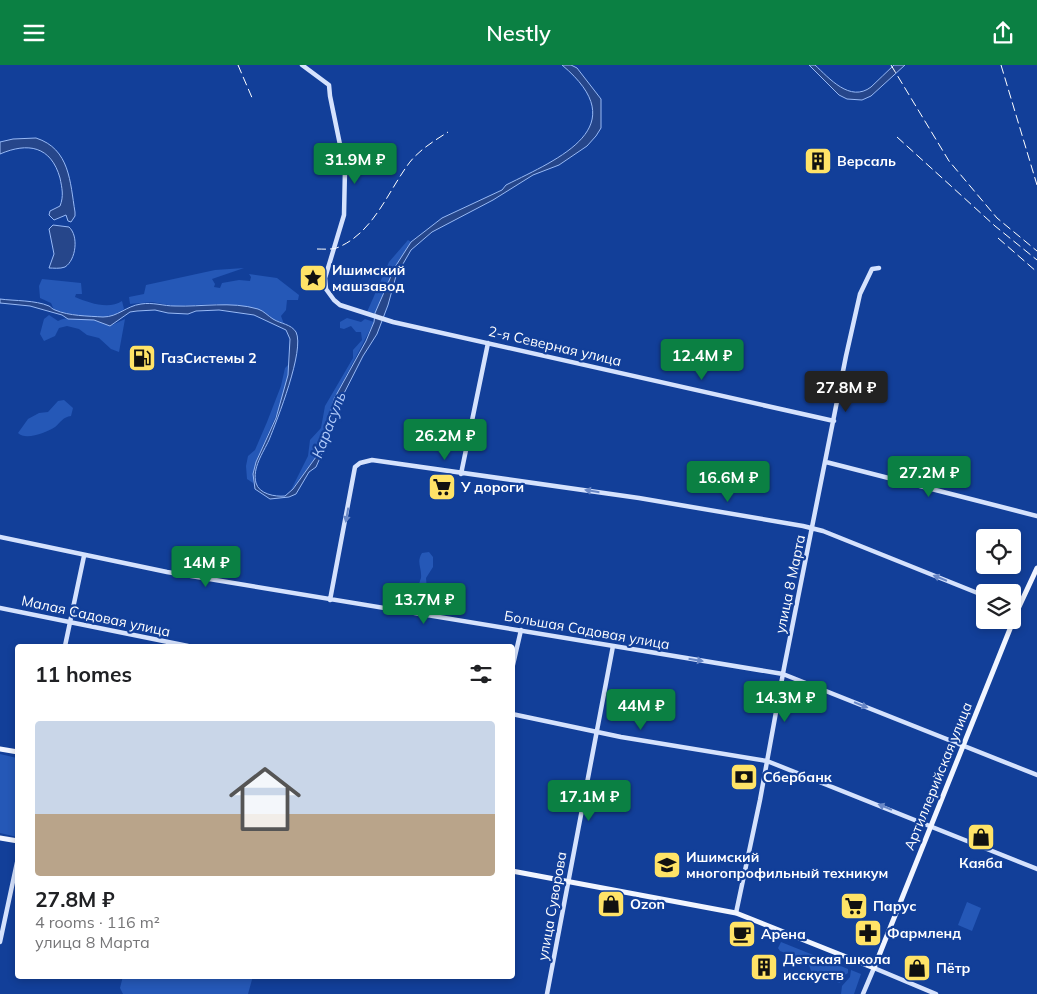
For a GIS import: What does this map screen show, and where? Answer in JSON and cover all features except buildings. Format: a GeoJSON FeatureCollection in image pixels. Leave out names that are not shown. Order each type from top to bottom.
{"type":"FeatureCollection","features":[{"type":"Feature","properties":{"kind":"main road","name":"Артиллерийская улица"},"geometry":{"type":"LineString","coordinates":[[1021,597],[1037,568]]}},
{"type":"Feature","properties":{"kind":"main road","name":"Артиллерийская улица"},"geometry":{"type":"LineString","coordinates":[[874,968],[963,746],[1007,629]]}},
{"type":"Feature","properties":{"kind":"main road"},"geometry":{"type":"LineString","coordinates":[[0,749],[15,752]]}},
{"type":"Feature","properties":{"kind":"main road"},"geometry":{"type":"LineString","coordinates":[[0,838],[15,840]]}},
{"type":"Feature","properties":{"kind":"main road"},"geometry":{"type":"LineString","coordinates":[[515,872],[736,913],[874,968]]}},
{"type":"Feature","properties":{"kind":"street","name":"2-я Северная улица"},"geometry":{"type":"LineString","coordinates":[[302,65],[330,85],[330,96],[345,169],[344,215],[325,278],[326,289],[340,305],[388,321],[834,421]]}},
{"type":"Feature","properties":{"kind":"street","name":"улица 8 Марта"},"geometry":{"type":"LineString","coordinates":[[736,913],[860,294],[872,269],[879,269]]}},
{"type":"Feature","properties":{"kind":"street"},"geometry":{"type":"LineString","coordinates":[[461,474],[488,343]]}},
{"type":"Feature","properties":{"kind":"street"},"geometry":{"type":"LineString","coordinates":[[330,600],[355,467],[360,463],[372,460],[630,497],[813,528],[976,592]]}},
{"type":"Feature","properties":{"kind":"street"},"geometry":{"type":"LineString","coordinates":[[826,461],[1037,516]]}},
{"type":"Feature","properties":{"kind":"street","name":"Большая Садовая улица"},"geometry":{"type":"LineString","coordinates":[[0,537],[84,556],[330,600],[783,674],[1037,775]]}},
{"type":"Feature","properties":{"kind":"street"},"geometry":{"type":"LineString","coordinates":[[64,644],[84,556]]}},
{"type":"Feature","properties":{"kind":"street","name":"Малая Садовая улица"},"geometry":{"type":"LineString","coordinates":[[0,607],[179,644]]}},
{"type":"Feature","properties":{"kind":"street"},"geometry":{"type":"LineString","coordinates":[[515,656],[521,630]]}},
{"type":"Feature","properties":{"kind":"street","name":"улица Суворова"},"geometry":{"type":"LineString","coordinates":[[547,994],[613,646]]}},
{"type":"Feature","properties":{"kind":"street"},"geometry":{"type":"LineString","coordinates":[[515,715],[596,733],[767,761],[1037,869]]}},
{"type":"Feature","properties":{"kind":"street"},"geometry":{"type":"LineString","coordinates":[[0,942],[15,872]]}},
{"type":"Feature","properties":{"kind":"street"},"geometry":{"type":"LineString","coordinates":[[874,968],[936,994]]}},
{"type":"Feature","properties":{"kind":"street","name":"Артиллерийская улица"},"geometry":{"type":"LineString","coordinates":[[863,994],[874,968]]}},
{"type":"Feature","properties":{"kind":"shaded area"},"geometry":{"type":"Polygon","coordinates":[[[408,240],[411,242],[395,267],[375,313],[367,312],[389,262],[408,240]]]}},
{"type":"Feature","properties":{"kind":"shaded area"},"geometry":{"type":"Polygon","coordinates":[[[244,268],[212,279],[215,284],[214,287],[220,288],[222,283],[239,280],[250,281],[251,277],[249,274],[277,278],[299,295],[298,300],[287,300],[286,310],[281,316],[284,324],[263,312],[217,304],[174,306],[152,302],[130,304],[129,297],[144,294],[146,285],[215,270],[244,268]]]}},
{"type":"Feature","properties":{"kind":"shaded area"},"geometry":{"type":"Polygon","coordinates":[[[42,279],[81,283],[82,294],[76,294],[75,297],[105,305],[117,304],[122,301],[124,309],[117,314],[100,317],[80,316],[54,310],[51,303],[40,298],[39,286],[42,279]]]}},
{"type":"Feature","properties":{"kind":"shaded area"},"geometry":{"type":"Polygon","coordinates":[[[49,315],[58,321],[77,318],[110,326],[125,319],[119,352],[111,349],[99,338],[67,326],[59,328],[55,336],[44,341],[40,334],[44,319],[49,315]]]}},
{"type":"Feature","properties":{"kind":"shaded area"},"geometry":{"type":"Polygon","coordinates":[[[347,318],[361,322],[365,319],[374,322],[334,399],[321,450],[290,492],[308,456],[310,440],[321,428],[325,406],[353,358],[353,350],[362,340],[361,332],[356,332],[351,326],[344,329],[340,328],[340,322],[347,318]]]}},
{"type":"Feature","properties":{"kind":"shaded area"},"geometry":{"type":"Polygon","coordinates":[[[288,365],[283,399],[256,462],[253,483],[247,479],[246,466],[248,456],[255,450],[281,386],[285,368],[288,365]]]}},
{"type":"Feature","properties":{"kind":"shaded area"},"geometry":{"type":"Polygon","coordinates":[[[64,400],[73,408],[71,416],[42,433],[26,436],[18,433],[28,419],[39,413],[48,412],[58,401],[64,400]]]}},
{"type":"Feature","properties":{"kind":"shaded area"},"geometry":{"type":"Polygon","coordinates":[[[429,552],[433,557],[433,567],[426,578],[428,601],[422,607],[417,606],[413,598],[421,578],[420,556],[422,553],[429,552]]]}},
{"type":"Feature","properties":{"kind":"shaded area"},"geometry":{"type":"Polygon","coordinates":[[[0,754],[15,758],[15,837],[0,833],[0,754]]]}},
{"type":"Feature","properties":{"kind":"shaded area"},"geometry":{"type":"Polygon","coordinates":[[[967,902],[981,908],[972,931],[958,925],[967,902]]]}},
{"type":"Feature","properties":{"kind":"shaded area"},"geometry":{"type":"Polygon","coordinates":[[[781,942],[848,969],[848,973],[843,976],[840,983],[812,974],[808,962],[780,951],[778,948],[781,942]]]}},
{"type":"Feature","properties":{"kind":"shaded area"},"geometry":{"type":"Polygon","coordinates":[[[851,970],[861,974],[854,994],[841,994],[842,986],[850,977],[851,970]]]}},
{"type":"Feature","properties":{"kind":"shaded area"},"geometry":{"type":"Polygon","coordinates":[[[122,979],[252,979],[248,994],[123,994],[120,988],[122,979]]]}},
{"type":"Feature","properties":{"kind":"water","name":"Карасуль"},"geometry":{"type":"Polygon","coordinates":[[[562,65],[571,65],[577,68],[601,99],[601,128],[596,136],[587,146],[559,165],[533,175],[493,200],[432,232],[411,250],[396,276],[377,334],[363,356],[335,411],[330,435],[316,467],[309,472],[296,494],[289,497],[270,499],[255,489],[253,474],[256,462],[276,418],[288,375],[290,339],[286,330],[254,315],[219,310],[196,311],[188,314],[155,310],[130,312],[110,326],[94,320],[68,319],[62,315],[30,306],[0,303],[0,299],[31,302],[43,304],[54,310],[66,313],[103,317],[108,317],[136,305],[145,304],[175,306],[237,305],[260,310],[273,319],[291,327],[296,332],[298,341],[294,369],[278,417],[257,466],[255,477],[260,490],[272,495],[285,496],[293,489],[321,450],[334,399],[366,341],[374,322],[375,313],[395,267],[411,242],[442,218],[502,190],[506,185],[548,164],[567,152],[582,138],[591,123],[592,106],[583,87],[562,65]]]}},
{"type":"Feature","properties":{"kind":"water"},"geometry":{"type":"Polygon","coordinates":[[[809,65],[815,65],[840,87],[855,92],[871,87],[894,65],[905,65],[871,96],[862,100],[847,99],[839,95],[809,65]]]}},
{"type":"Feature","properties":{"kind":"water"},"geometry":{"type":"Polygon","coordinates":[[[36,138],[47,143],[62,158],[69,178],[75,212],[71,222],[68,221],[66,215],[54,220],[49,215],[50,211],[60,206],[62,195],[60,178],[51,159],[37,149],[29,148],[10,150],[0,154],[0,142],[13,139],[36,138]]]}},
{"type":"Feature","properties":{"kind":"water"},"geometry":{"type":"Polygon","coordinates":[[[53,225],[69,227],[74,236],[74,254],[69,264],[63,268],[49,268],[54,254],[49,229],[53,225]]]}},
{"type":"Feature","properties":{"kind":"railway"},"geometry":{"type":"LineString","coordinates":[[238,65],[253,100]]}},
{"type":"Feature","properties":{"kind":"railway"},"geometry":{"type":"LineString","coordinates":[[891,65],[949,161],[997,218],[1037,251]]}},
{"type":"Feature","properties":{"kind":"railway"},"geometry":{"type":"LineString","coordinates":[[1001,65],[1037,185]]}},
{"type":"Feature","properties":{"kind":"railway"},"geometry":{"type":"LineString","coordinates":[[317,249],[337,248],[361,232],[378,211],[411,161],[426,147],[448,132]]}},
{"type":"Feature","properties":{"kind":"railway"},"geometry":{"type":"LineString","coordinates":[[897,137],[995,226],[1037,260]]}},
{"type":"Feature","properties":{"kind":"railway"},"geometry":{"type":"LineString","coordinates":[[998,238],[1037,272]]}},
{"type":"Feature","properties":{"kind":"place","name":"Версаль"},"geometry":{"type":"Point","coordinates":[818,161]}},
{"type":"Feature","properties":{"kind":"place","name":"Ишимский машзавод"},"geometry":{"type":"Point","coordinates":[313,278]}},
{"type":"Feature","properties":{"kind":"place","name":"ГазСистемы 2"},"geometry":{"type":"Point","coordinates":[142,358]}},
{"type":"Feature","properties":{"kind":"place","name":"У дороги"},"geometry":{"type":"Point","coordinates":[442,487]}},
{"type":"Feature","properties":{"kind":"place","name":"Сбербанк"},"geometry":{"type":"Point","coordinates":[744,777]}},
{"type":"Feature","properties":{"kind":"place","name":"Каяба"},"geometry":{"type":"Point","coordinates":[981,837]}},
{"type":"Feature","properties":{"kind":"place","name":"Ишимский многопрофильный техникум"},"geometry":{"type":"Point","coordinates":[667,865]}},
{"type":"Feature","properties":{"kind":"place","name":"Ozon"},"geometry":{"type":"Point","coordinates":[611,904]}},
{"type":"Feature","properties":{"kind":"place","name":"Парус"},"geometry":{"type":"Point","coordinates":[854,906]}},
{"type":"Feature","properties":{"kind":"place","name":"Фармленд"},"geometry":{"type":"Point","coordinates":[868,933]}},
{"type":"Feature","properties":{"kind":"place","name":"Арена"},"geometry":{"type":"Point","coordinates":[742,934]}},
{"type":"Feature","properties":{"kind":"place","name":"Детская школа исскуств"},"geometry":{"type":"Point","coordinates":[764,967]}},
{"type":"Feature","properties":{"kind":"place","name":"Пётр"},"geometry":{"type":"Point","coordinates":[917,968]}}]}
